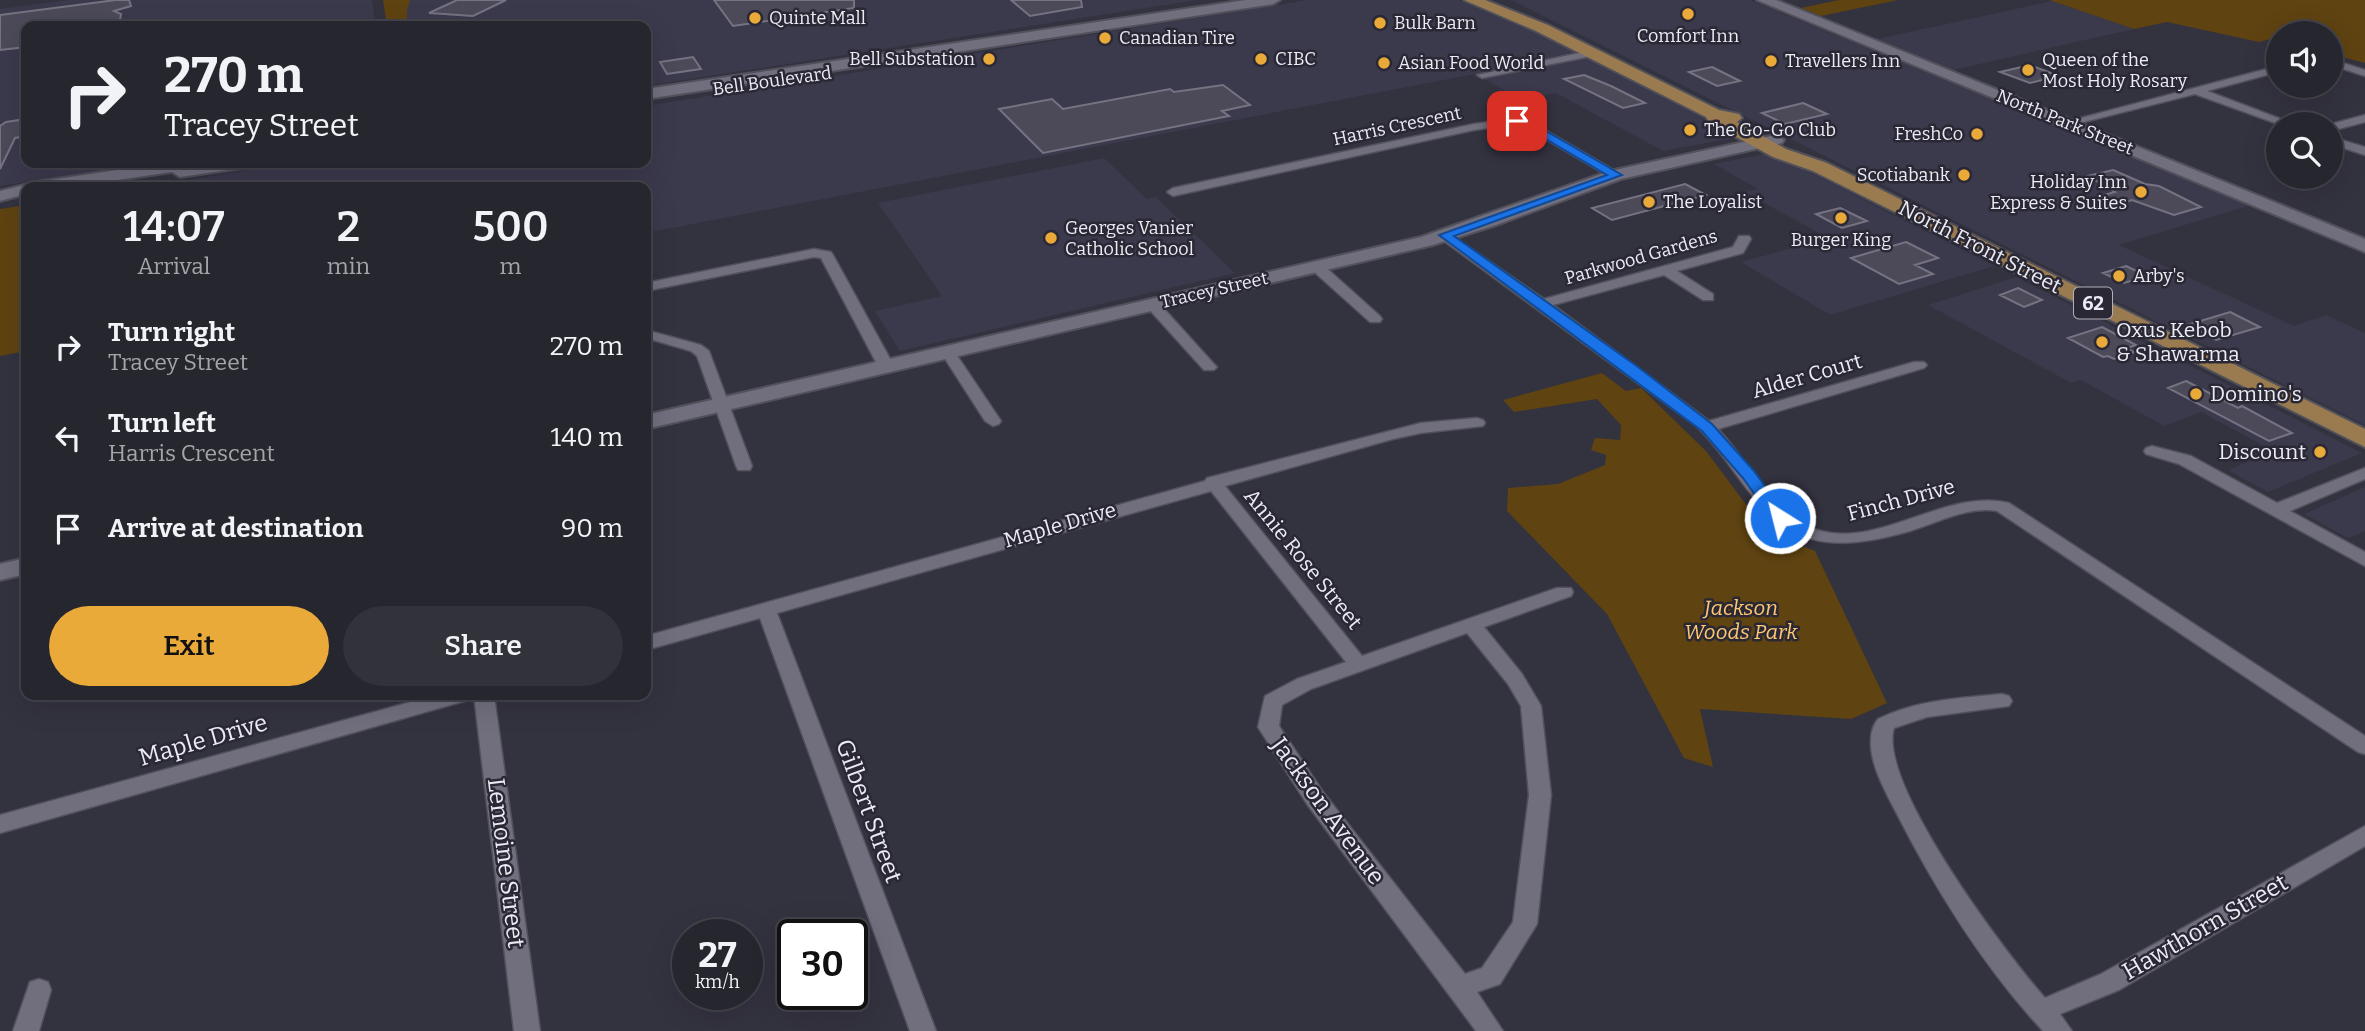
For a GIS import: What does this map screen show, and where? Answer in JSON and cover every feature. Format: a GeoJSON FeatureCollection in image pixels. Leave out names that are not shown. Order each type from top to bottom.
{"type":"FeatureCollection","features":[{"type":"Feature","properties":{"kind":"main road","name":"North Front Street"},"geometry":{"type":"LineString","coordinates":[[1472,0],[1542,28],[1593,53],[1714,114],[1715,118],[1770,142],[1803,163],[1820,167],[2365,439]]}},
{"type":"Feature","properties":{"kind":"main road","name":"North Front Street"},"geometry":{"type":"LineString","coordinates":[[1493,0],[1539,23],[1542,28]]}},
{"type":"Feature","properties":{"kind":"street","name":"Bell Boulevard"},"geometry":{"type":"LineString","coordinates":[[1057,33],[1064,29],[1237,0]]}},
{"type":"Feature","properties":{"kind":"street","name":"Bell Boulevard"},"geometry":{"type":"LineString","coordinates":[[651,93],[1273,0]]}},
{"type":"Feature","properties":{"kind":"street","name":"North Park Street"},"geometry":{"type":"LineString","coordinates":[[1764,0],[2365,246]]}},
{"type":"Feature","properties":{"kind":"street"},"geometry":{"type":"LineString","coordinates":[[1482,75],[1593,53]]}},
{"type":"Feature","properties":{"kind":"street","name":"Bell Boulevard"},"geometry":{"type":"LineString","coordinates":[[651,99],[890,63],[897,58]]}},
{"type":"Feature","properties":{"kind":"street"},"geometry":{"type":"LineString","coordinates":[[2343,66],[2365,73]]}},
{"type":"Feature","properties":{"kind":"street"},"geometry":{"type":"LineString","coordinates":[[2068,123],[2198,92],[2266,72]]}},
{"type":"Feature","properties":{"kind":"street"},"geometry":{"type":"LineString","coordinates":[[2198,92],[2266,116]]}},
{"type":"Feature","properties":{"kind":"street"},"geometry":{"type":"LineString","coordinates":[[2343,124],[2365,118]]}},
{"type":"Feature","properties":{"kind":"street","name":"Harris Crescent"},"geometry":{"type":"LineString","coordinates":[[1173,192],[1474,127],[1517,121],[1529,125],[1616,175]]}},
{"type":"Feature","properties":{"kind":"street","name":"Tracey Street"},"geometry":{"type":"LineString","coordinates":[[651,421],[1317,267],[1445,235],[1616,175],[1770,142]]}},
{"type":"Feature","properties":{"kind":"street"},"geometry":{"type":"LineString","coordinates":[[2343,143],[2365,151]]}},
{"type":"Feature","properties":{"kind":"street"},"geometry":{"type":"LineString","coordinates":[[69,182],[163,168]]}},
{"type":"Feature","properties":{"kind":"street"},"geometry":{"type":"LineString","coordinates":[[118,182],[209,168]]}},
{"type":"Feature","properties":{"kind":"street"},"geometry":{"type":"LineString","coordinates":[[0,197],[21,191]]}},
{"type":"Feature","properties":{"kind":"street"},"geometry":{"type":"LineString","coordinates":[[0,197],[21,196]]}},
{"type":"Feature","properties":{"kind":"street","name":"Finch Drive"},"geometry":{"type":"LineString","coordinates":[[1445,235],[1707,428],[1749,474],[1780,518],[1811,534],[1829,538],[1856,538],[1939,516],[1975,503],[2003,507],[2365,746]]}},
{"type":"Feature","properties":{"kind":"street","name":"Parkwood Gardens"},"geometry":{"type":"LineString","coordinates":[[1542,304],[1738,250],[1744,239]]}},
{"type":"Feature","properties":{"kind":"street"},"geometry":{"type":"LineString","coordinates":[[651,286],[814,253],[826,255],[886,366]]}},
{"type":"Feature","properties":{"kind":"street"},"geometry":{"type":"LineString","coordinates":[[1317,267],[1375,319]]}},
{"type":"Feature","properties":{"kind":"street"},"geometry":{"type":"LineString","coordinates":[[1666,270],[1709,297]]}},
{"type":"Feature","properties":{"kind":"street"},"geometry":{"type":"LineString","coordinates":[[1152,304],[1209,367]]}},
{"type":"Feature","properties":{"kind":"street"},"geometry":{"type":"LineString","coordinates":[[651,335],[696,348],[704,354],[744,466]]}},
{"type":"Feature","properties":{"kind":"street"},"geometry":{"type":"LineString","coordinates":[[947,351],[993,421]]}},
{"type":"Feature","properties":{"kind":"street","name":"Alder Court"},"geometry":{"type":"LineString","coordinates":[[1707,428],[1919,365]]}},
{"type":"Feature","properties":{"kind":"street","name":"Maple Drive"},"geometry":{"type":"LineString","coordinates":[[651,642],[1213,482],[1390,435],[1421,428],[1477,422]]}},
{"type":"Feature","properties":{"kind":"street"},"geometry":{"type":"LineString","coordinates":[[2152,451],[2185,460],[2365,560]]}},
{"type":"Feature","properties":{"kind":"street"},"geometry":{"type":"LineString","coordinates":[[2276,510],[2365,472]]}},
{"type":"Feature","properties":{"kind":"street","name":"Annie Rose Street"},"geometry":{"type":"LineString","coordinates":[[1213,482],[1358,664]]}},
{"type":"Feature","properties":{"kind":"street"},"geometry":{"type":"LineString","coordinates":[[0,572],[21,567]]}},
{"type":"Feature","properties":{"kind":"street","name":"Jackson Avenue"},"geometry":{"type":"LineString","coordinates":[[1490,1031],[1460,987],[1315,798],[1268,727],[1272,701],[1304,684],[1564,592]]}},
{"type":"Feature","properties":{"kind":"street","name":"Gilbert Street"},"geometry":{"type":"LineString","coordinates":[[766,609],[923,1031]]}},
{"type":"Feature","properties":{"kind":"street"},"geometry":{"type":"LineString","coordinates":[[1460,987],[1491,976],[1525,924],[1540,795],[1531,706],[1515,678],[1471,625]]}},
{"type":"Feature","properties":{"kind":"street","name":"Maple Drive"},"geometry":{"type":"LineString","coordinates":[[0,824],[443,700]]}},
{"type":"Feature","properties":{"kind":"street","name":"Lemoine Street"},"geometry":{"type":"LineString","coordinates":[[485,700],[527,1031]]}},
{"type":"Feature","properties":{"kind":"street"},"geometry":{"type":"LineString","coordinates":[[2003,701],[1900,716],[1885,724],[1881,737],[1883,751],[1902,802],[1972,924],[2040,1011],[2059,1031]]}},
{"type":"Feature","properties":{"kind":"street","name":"Hawthorn Street"},"geometry":{"type":"LineString","coordinates":[[2040,1011],[2110,982],[2365,835]]}},
{"type":"Feature","properties":{"kind":"street"},"geometry":{"type":"LineString","coordinates":[[26,1031],[39,990]]}},
{"type":"Feature","properties":{"kind":"shaded area"},"geometry":{"type":"Polygon","coordinates":[[[68,0],[372,0],[375,21],[21,21],[21,168],[119,168],[0,186],[0,9],[68,0]]]}},
{"type":"Feature","properties":{"kind":"shaded area","name":"Quinte Mall"},"geometry":{"type":"Polygon","coordinates":[[[398,0],[1198,0],[651,85],[651,21],[400,21],[398,0]]]}},
{"type":"Feature","properties":{"kind":"shaded area"},"geometry":{"type":"Polygon","coordinates":[[[1308,0],[1459,0],[1554,41],[1739,137],[1663,151],[1556,93],[1521,100],[1475,74],[651,232],[651,182],[175,182],[260,168],[651,168],[651,105],[1308,0]]]}},
{"type":"Feature","properties":{"kind":"shaded area"},"geometry":{"type":"Polygon","coordinates":[[[1511,0],[1750,0],[2251,205],[2119,245],[2294,326],[2326,315],[2365,333],[2365,425],[1511,0]]]}},
{"type":"Feature","properties":{"kind":"shaded area"},"geometry":{"type":"Polygon","coordinates":[[[2052,1],[2134,29],[1953,70],[1877,39],[2052,1]]]}},
{"type":"Feature","properties":{"kind":"shaded area"},"geometry":{"type":"Polygon","coordinates":[[[1770,153],[1994,266],[1830,315],[1741,262],[1828,238],[1744,192],[1758,189],[1714,164],[1770,153]]]}},
{"type":"Feature","properties":{"kind":"shaded area","name":"Georges Vanier Catholic School"},"geometry":{"type":"Polygon","coordinates":[[[1104,158],[1147,199],[1156,197],[1235,273],[900,351],[875,311],[942,296],[878,203],[1104,158]]]}},
{"type":"Feature","properties":{"kind":"shaded area"},"geometry":{"type":"Polygon","coordinates":[[[2016,277],[2362,453],[2268,492],[2228,470],[2273,451],[2201,412],[2164,426],[2081,380],[2071,383],[1928,305],[2016,277]]]}},
{"type":"Feature","properties":{"kind":"shaded area"},"geometry":{"type":"Polygon","coordinates":[[[2365,487],[2365,531],[2348,538],[2304,514],[2365,487]]]}},
{"type":"Feature","properties":{"kind":"green space"},"geometry":{"type":"Polygon","coordinates":[[[383,0],[410,0],[407,21],[386,21],[383,0]]]}},
{"type":"Feature","properties":{"kind":"green space"},"geometry":{"type":"Polygon","coordinates":[[[1839,0],[1898,0],[1821,16],[1801,8],[1839,0]]]}},
{"type":"Feature","properties":{"kind":"green space"},"geometry":{"type":"Polygon","coordinates":[[[2049,0],[2365,0],[2365,63],[2343,57],[2343,21],[2266,21],[2266,40],[2259,42],[2167,22],[2134,29],[2049,0]]]}},
{"type":"Feature","properties":{"kind":"green space"},"geometry":{"type":"Polygon","coordinates":[[[21,206],[21,352],[0,356],[0,209],[21,206]]]}},
{"type":"Feature","properties":{"kind":"green space","name":"Jackson Woods Park"},"geometry":{"type":"Polygon","coordinates":[[[1602,373],[1626,391],[1641,388],[1706,451],[1766,531],[1815,551],[1887,703],[1851,719],[1700,709],[1713,767],[1684,758],[1607,614],[1507,511],[1508,488],[1558,484],[1605,465],[1606,455],[1591,450],[1595,438],[1620,440],[1621,425],[1597,399],[1514,412],[1503,400],[1602,373]]]}},
{"type":"Feature","properties":{"kind":"building"},"geometry":{"type":"Polygon","coordinates":[[[116,0],[129,0],[131,6],[114,11],[121,14],[120,21],[21,21],[21,48],[0,50],[0,15],[116,0]]]}},
{"type":"Feature","properties":{"kind":"building"},"geometry":{"type":"Polygon","coordinates":[[[457,0],[506,0],[473,16],[429,13],[457,0]]]}},
{"type":"Feature","properties":{"kind":"building","name":"Quinte Mall"},"geometry":{"type":"Polygon","coordinates":[[[714,0],[854,0],[854,8],[733,26],[714,0]]]}},
{"type":"Feature","properties":{"kind":"building"},"geometry":{"type":"Polygon","coordinates":[[[1011,0],[1081,0],[1082,7],[1030,16],[1011,0]]]}},
{"type":"Feature","properties":{"kind":"building"},"geometry":{"type":"Polygon","coordinates":[[[693,57],[701,69],[667,74],[660,62],[693,57]]]}},
{"type":"Feature","properties":{"kind":"building","name":"Queen of the Most Holy Rosary"},"geometry":{"type":"Polygon","coordinates":[[[2030,65],[2058,76],[2030,83],[2000,72],[2030,65]]]}},
{"type":"Feature","properties":{"kind":"building"},"geometry":{"type":"Polygon","coordinates":[[[1712,67],[1740,81],[1717,86],[1689,72],[1712,67]]]}},
{"type":"Feature","properties":{"kind":"building"},"geometry":{"type":"Polygon","coordinates":[[[1584,75],[1645,103],[1623,108],[1564,79],[1584,75]]]}},
{"type":"Feature","properties":{"kind":"building","name":"Canadian Tire"},"geometry":{"type":"Polygon","coordinates":[[[1223,85],[1250,105],[1222,111],[1229,116],[1043,153],[999,109],[1052,99],[1063,109],[1170,89],[1174,92],[1223,85]]]}},
{"type":"Feature","properties":{"kind":"building"},"geometry":{"type":"Polygon","coordinates":[[[1803,103],[1827,114],[1785,124],[1762,113],[1803,103]]]}},
{"type":"Feature","properties":{"kind":"building"},"geometry":{"type":"Polygon","coordinates":[[[21,120],[21,137],[15,138],[0,169],[0,126],[6,122],[21,120]]]}},
{"type":"Feature","properties":{"kind":"building","name":"Holiday Inn Express & Suites"},"geometry":{"type":"Polygon","coordinates":[[[2113,170],[2145,184],[2159,186],[2201,207],[2174,215],[2132,200],[2119,204],[2101,196],[2115,192],[2088,176],[2113,170]]]}},
{"type":"Feature","properties":{"kind":"building","name":"The Loyalist"},"geometry":{"type":"Polygon","coordinates":[[[1685,184],[1706,195],[1612,220],[1592,208],[1685,184]]]}},
{"type":"Feature","properties":{"kind":"building","name":"Burger King"},"geometry":{"type":"Polygon","coordinates":[[[1840,208],[1867,221],[1842,228],[1816,214],[1840,208]]]}},
{"type":"Feature","properties":{"kind":"building"},"geometry":{"type":"Polygon","coordinates":[[[1906,242],[1938,258],[1915,265],[1933,274],[1899,284],[1851,258],[1906,242]]]}},
{"type":"Feature","properties":{"kind":"building","name":"Arby's"},"geometry":{"type":"Polygon","coordinates":[[[2126,266],[2147,276],[2124,283],[2103,273],[2126,266]]]}},
{"type":"Feature","properties":{"kind":"building"},"geometry":{"type":"Polygon","coordinates":[[[2018,288],[2042,300],[2024,307],[2000,295],[2018,288]]]}},
{"type":"Feature","properties":{"kind":"building"},"geometry":{"type":"Polygon","coordinates":[[[2230,312],[2260,327],[2216,340],[2187,325],[2230,312]]]}},
{"type":"Feature","properties":{"kind":"building","name":"Oxus Kebob & Shawarma"},"geometry":{"type":"Polygon","coordinates":[[[2102,327],[2136,345],[2127,348],[2134,352],[2114,359],[2103,357],[2068,338],[2102,327]]]}},
{"type":"Feature","properties":{"kind":"building"},"geometry":{"type":"Polygon","coordinates":[[[2186,381],[2238,408],[2242,406],[2292,433],[2269,441],[2168,388],[2186,381]]]}},
{"type":"Feature","properties":{"kind":"place","name":"Comfort Inn"},"geometry":{"type":"Point","coordinates":[1688,14]}},
{"type":"Feature","properties":{"kind":"place","name":"Quinte Mall"},"geometry":{"type":"Point","coordinates":[755,18]}},
{"type":"Feature","properties":{"kind":"place","name":"Bulk Barn"},"geometry":{"type":"Point","coordinates":[1380,23]}},
{"type":"Feature","properties":{"kind":"place","name":"Canadian Tire"},"geometry":{"type":"Point","coordinates":[1105,38]}},
{"type":"Feature","properties":{"kind":"place","name":"Bell Substation"},"geometry":{"type":"Point","coordinates":[989,59]}},
{"type":"Feature","properties":{"kind":"place","name":"CIBC"},"geometry":{"type":"Point","coordinates":[1261,59]}},
{"type":"Feature","properties":{"kind":"place","name":"Travellers Inn"},"geometry":{"type":"Point","coordinates":[1771,61]}},
{"type":"Feature","properties":{"kind":"place","name":"Asian Food World"},"geometry":{"type":"Point","coordinates":[1384,63]}},
{"type":"Feature","properties":{"kind":"place","name":"Queen of the Most Holy Rosary"},"geometry":{"type":"Point","coordinates":[2028,70]}},
{"type":"Feature","properties":{"kind":"place","name":"The Go-Go Club"},"geometry":{"type":"Point","coordinates":[1690,130]}},
{"type":"Feature","properties":{"kind":"place","name":"FreshCo"},"geometry":{"type":"Point","coordinates":[1977,134]}},
{"type":"Feature","properties":{"kind":"place","name":"Scotiabank"},"geometry":{"type":"Point","coordinates":[1964,175]}},
{"type":"Feature","properties":{"kind":"place","name":"Holiday Inn Express & Suites"},"geometry":{"type":"Point","coordinates":[2141,192]}},
{"type":"Feature","properties":{"kind":"place","name":"The Loyalist"},"geometry":{"type":"Point","coordinates":[1649,202]}},
{"type":"Feature","properties":{"kind":"place","name":"Burger King"},"geometry":{"type":"Point","coordinates":[1841,218]}},
{"type":"Feature","properties":{"kind":"place","name":"Georges Vanier Catholic School"},"geometry":{"type":"Point","coordinates":[1051,238]}},
{"type":"Feature","properties":{"kind":"place","name":"Arby's"},"geometry":{"type":"Point","coordinates":[2119,276]}},
{"type":"Feature","properties":{"kind":"place","name":"Oxus Kebob & Shawarma"},"geometry":{"type":"Point","coordinates":[2102,342]}},
{"type":"Feature","properties":{"kind":"place","name":"Domino's"},"geometry":{"type":"Point","coordinates":[2196,394]}},
{"type":"Feature","properties":{"kind":"place","name":"Discount"},"geometry":{"type":"Point","coordinates":[2320,452]}},
{"type":"Feature","properties":{"kind":"route"},"geometry":{"type":"LineString","coordinates":[[1517,121],[1529,125],[1616,175],[1445,235],[1633,370],[1707,428],[1749,474],[1780,518]]}}]}
